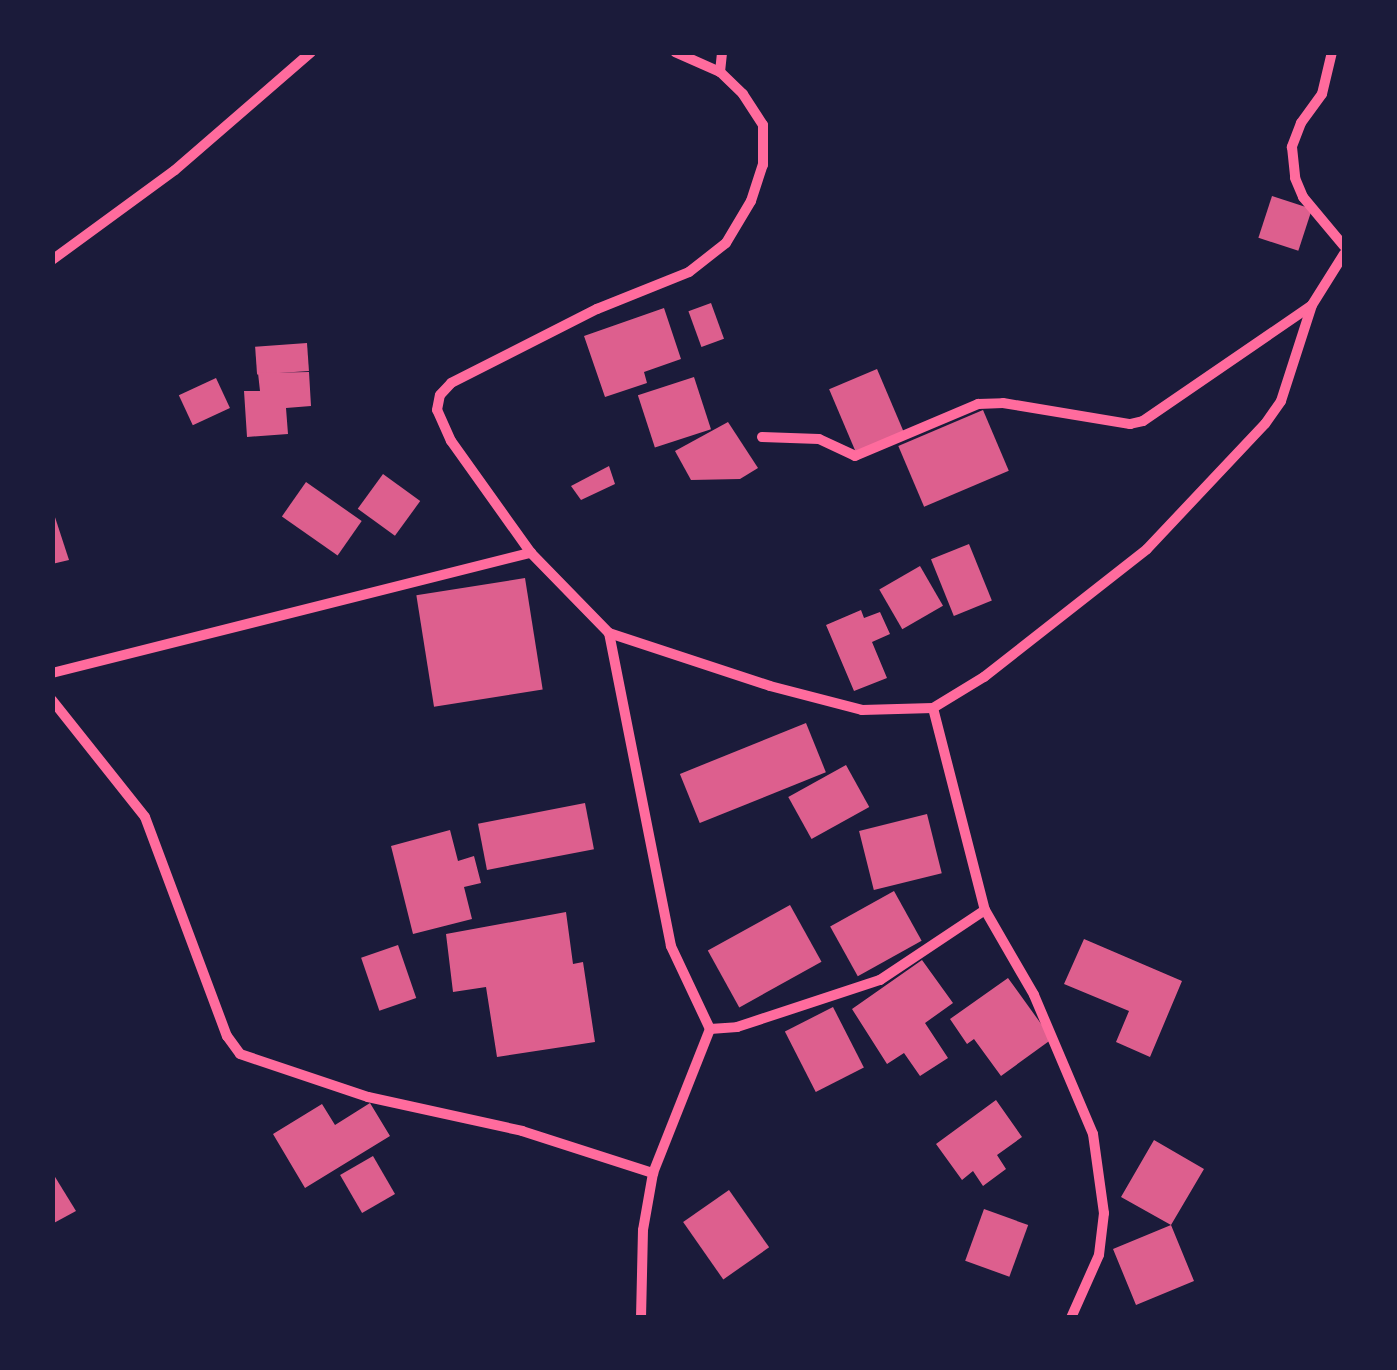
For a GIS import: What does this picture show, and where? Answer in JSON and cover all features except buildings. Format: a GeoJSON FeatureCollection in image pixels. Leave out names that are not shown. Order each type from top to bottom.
{"type":"FeatureCollection","features":[{"type":"Feature","properties":{"kind":"street"},"geometry":{"type":"LineString","coordinates":[[52,260],[175,170],[311,52]]}},
{"type":"Feature","properties":{"kind":"street"},"geometry":{"type":"LineString","coordinates":[[675,52],[720,72],[755,112],[764,141],[764,164],[751,202],[726,243],[689,272],[597,308],[451,382],[440,395],[440,423],[531,553],[609,633],[770,686],[862,710],[933,708],[984,677],[1147,548],[1265,424],[1282,401],[1312,306],[1344,254]]}},
{"type":"Feature","properties":{"kind":"street"},"geometry":{"type":"LineString","coordinates":[[720,72],[722,52]]}},
{"type":"Feature","properties":{"kind":"street"},"geometry":{"type":"LineString","coordinates":[[1332,52],[1322,94],[1301,123],[1292,147],[1296,178],[1304,196],[1344,246]]}},
{"type":"Feature","properties":{"kind":"street"},"geometry":{"type":"LineString","coordinates":[[762,437],[819,438],[855,456],[978,404],[991,403],[1024,404],[1130,424],[1143,421],[1312,306]]}},
{"type":"Feature","properties":{"kind":"street"},"geometry":{"type":"LineString","coordinates":[[52,673],[531,553]]}},
{"type":"Feature","properties":{"kind":"street"},"geometry":{"type":"LineString","coordinates":[[609,633],[671,946],[710,1029],[653,1173],[643,1230],[641,1318]]}},
{"type":"Feature","properties":{"kind":"street"},"geometry":{"type":"LineString","coordinates":[[52,700],[145,817],[227,1036],[240,1054],[368,1097],[522,1131],[653,1173]]}},
{"type":"Feature","properties":{"kind":"street"},"geometry":{"type":"LineString","coordinates":[[933,708],[986,910],[1034,995],[1094,1134],[1104,1212],[1100,1255],[1072,1318]]}},
{"type":"Feature","properties":{"kind":"street"},"geometry":{"type":"LineString","coordinates":[[710,1029],[737,1027],[880,980],[986,910]]}}]}
